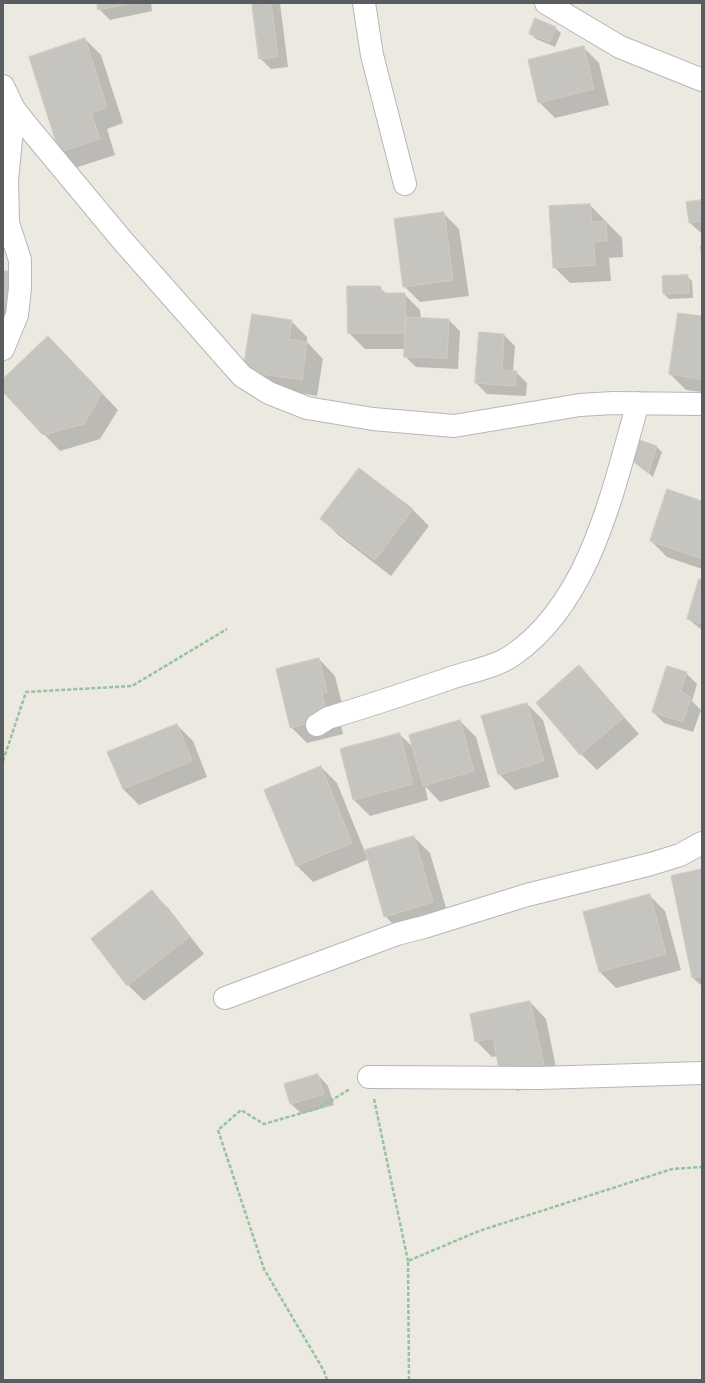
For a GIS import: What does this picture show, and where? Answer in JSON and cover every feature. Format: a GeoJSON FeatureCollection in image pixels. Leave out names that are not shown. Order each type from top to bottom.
{"type":"FeatureCollection","features":[{"type":"Feature","properties":{"kind":"street"},"geometry":{"type":"LineString","coordinates":[[364,3],[372,55],[405,184]]}},
{"type":"Feature","properties":{"kind":"street"},"geometry":{"type":"LineString","coordinates":[[546,3],[620,47],[702,80]]}},
{"type":"Feature","properties":{"kind":"street"},"geometry":{"type":"LineString","coordinates":[[3,86],[14,109],[192,322],[242,376],[269,393],[307,408],[373,419],[441,426],[454,426],[580,405],[638,403],[702,404]]}},
{"type":"Feature","properties":{"kind":"street"},"geometry":{"type":"LineString","coordinates":[[3,349],[17,315],[20,288],[20,260],[8,224],[7,180],[14,109]]}},
{"type":"Feature","properties":{"kind":"street"},"geometry":{"type":"LineString","coordinates":[[317,726],[328,718],[479,670],[512,656],[545,628],[577,583],[593,546],[638,403]]}},
{"type":"Feature","properties":{"kind":"street"},"geometry":{"type":"LineString","coordinates":[[225,998],[397,934],[527,895],[651,864],[680,854],[702,844]]}},
{"type":"Feature","properties":{"kind":"street"},"geometry":{"type":"LineString","coordinates":[[369,1077],[539,1078],[702,1073]]}},
{"type":"Feature","properties":{"kind":"path"},"geometry":{"type":"LineString","coordinates":[[3,761],[26,692],[132,686],[227,629]]}},
{"type":"Feature","properties":{"kind":"path"},"geometry":{"type":"LineString","coordinates":[[327,1380],[324,1371],[264,1269],[218,1130],[241,1110],[264,1124],[319,1108],[369,1077],[408,1261],[409,1380]]}},
{"type":"Feature","properties":{"kind":"path"},"geometry":{"type":"LineString","coordinates":[[408,1261],[478,1231],[657,1173],[672,1169],[702,1167]]}},
{"type":"Feature","properties":{"kind":"building"},"geometry":{"type":"Polygon","coordinates":[[[97,3],[131,3],[98,10],[97,3]]]}},
{"type":"Feature","properties":{"kind":"building"},"geometry":{"type":"Polygon","coordinates":[[[252,3],[271,3],[278,57],[259,59],[252,3]]]}},
{"type":"Feature","properties":{"kind":"building"},"geometry":{"type":"Polygon","coordinates":[[[535,18],[556,27],[550,42],[529,34],[535,18]]]}},
{"type":"Feature","properties":{"kind":"building"},"geometry":{"type":"Polygon","coordinates":[[[85,38],[107,107],[91,113],[100,139],[59,152],[29,57],[85,38]]]}},
{"type":"Feature","properties":{"kind":"building"},"geometry":{"type":"Polygon","coordinates":[[[584,46],[594,89],[538,103],[528,60],[584,46]]]}},
{"type":"Feature","properties":{"kind":"building"},"geometry":{"type":"Polygon","coordinates":[[[702,200],[702,221],[689,223],[686,202],[702,200]]]}},
{"type":"Feature","properties":{"kind":"building"},"geometry":{"type":"Polygon","coordinates":[[[590,204],[592,222],[606,221],[607,241],[594,242],[595,265],[553,268],[549,206],[590,204]]]}},
{"type":"Feature","properties":{"kind":"building"},"geometry":{"type":"Polygon","coordinates":[[[444,212],[453,280],[403,287],[394,219],[444,212]]]}},
{"type":"Feature","properties":{"kind":"building"},"geometry":{"type":"Polygon","coordinates":[[[3,271],[11,271],[11,306],[3,306],[3,271]]]}},
{"type":"Feature","properties":{"kind":"building"},"geometry":{"type":"Polygon","coordinates":[[[688,275],[689,293],[663,294],[662,276],[688,275]]]}},
{"type":"Feature","properties":{"kind":"building"},"geometry":{"type":"Polygon","coordinates":[[[347,286],[380,286],[383,293],[405,293],[405,333],[348,333],[347,286]]]}},
{"type":"Feature","properties":{"kind":"building"},"geometry":{"type":"Polygon","coordinates":[[[678,313],[702,316],[702,379],[669,374],[678,313]]]}},
{"type":"Feature","properties":{"kind":"building"},"geometry":{"type":"Polygon","coordinates":[[[252,314],[292,320],[289,339],[307,342],[302,380],[243,371],[252,314]]]}},
{"type":"Feature","properties":{"kind":"building"},"geometry":{"type":"Polygon","coordinates":[[[406,317],[449,319],[447,358],[404,357],[406,317]]]}},
{"type":"Feature","properties":{"kind":"building"},"geometry":{"type":"Polygon","coordinates":[[[479,332],[504,334],[502,370],[517,371],[515,386],[475,383],[479,332]]]}},
{"type":"Feature","properties":{"kind":"building"},"geometry":{"type":"Polygon","coordinates":[[[48,336],[102,393],[84,424],[43,435],[3,392],[3,379],[48,336]]]}},
{"type":"Feature","properties":{"kind":"building"},"geometry":{"type":"Polygon","coordinates":[[[637,439],[657,446],[648,473],[630,459],[637,439]]]}},
{"type":"Feature","properties":{"kind":"building"},"geometry":{"type":"Polygon","coordinates":[[[359,468],[413,509],[375,560],[320,519],[359,468]]]}},
{"type":"Feature","properties":{"kind":"building"},"geometry":{"type":"Polygon","coordinates":[[[667,489],[702,501],[702,559],[650,541],[667,489]]]}},
{"type":"Feature","properties":{"kind":"building"},"geometry":{"type":"Polygon","coordinates":[[[699,579],[702,580],[702,624],[687,619],[699,579]]]}},
{"type":"Feature","properties":{"kind":"building"},"geometry":{"type":"Polygon","coordinates":[[[319,658],[327,692],[322,693],[328,718],[290,728],[276,669],[319,658]]]}},
{"type":"Feature","properties":{"kind":"building"},"geometry":{"type":"Polygon","coordinates":[[[579,665],[624,717],[580,755],[536,703],[579,665]]]}},
{"type":"Feature","properties":{"kind":"building"},"geometry":{"type":"Polygon","coordinates":[[[667,666],[687,672],[681,691],[691,698],[683,722],[652,712],[667,666]]]}},
{"type":"Feature","properties":{"kind":"building"},"geometry":{"type":"Polygon","coordinates":[[[527,703],[544,761],[498,775],[481,716],[527,703]]]}},
{"type":"Feature","properties":{"kind":"building"},"geometry":{"type":"Polygon","coordinates":[[[460,720],[474,771],[423,786],[409,735],[460,720]]]}},
{"type":"Feature","properties":{"kind":"building"},"geometry":{"type":"Polygon","coordinates":[[[177,724],[192,761],[123,789],[107,752],[177,724]]]}},
{"type":"Feature","properties":{"kind":"building"},"geometry":{"type":"Polygon","coordinates":[[[400,733],[413,784],[353,800],[340,749],[400,733]]]}},
{"type":"Feature","properties":{"kind":"building"},"geometry":{"type":"Polygon","coordinates":[[[321,766],[352,843],[296,866],[264,790],[321,766]]]}},
{"type":"Feature","properties":{"kind":"building"},"geometry":{"type":"Polygon","coordinates":[[[414,836],[433,902],[384,917],[365,850],[414,836]]]}},
{"type":"Feature","properties":{"kind":"building"},"geometry":{"type":"Polygon","coordinates":[[[702,869],[702,976],[692,978],[671,876],[702,869]]]}},
{"type":"Feature","properties":{"kind":"building"},"geometry":{"type":"Polygon","coordinates":[[[152,890],[189,937],[127,986],[91,939],[152,890]]]}},
{"type":"Feature","properties":{"kind":"building"},"geometry":{"type":"Polygon","coordinates":[[[650,894],[666,954],[599,972],[583,912],[650,894]]]}},
{"type":"Feature","properties":{"kind":"building"},"geometry":{"type":"Polygon","coordinates":[[[530,1001],[544,1066],[500,1075],[493,1038],[475,1042],[470,1014],[530,1001]]]}},
{"type":"Feature","properties":{"kind":"building"},"geometry":{"type":"Polygon","coordinates":[[[318,1074],[324,1094],[290,1104],[284,1084],[318,1074]]]}}]}
